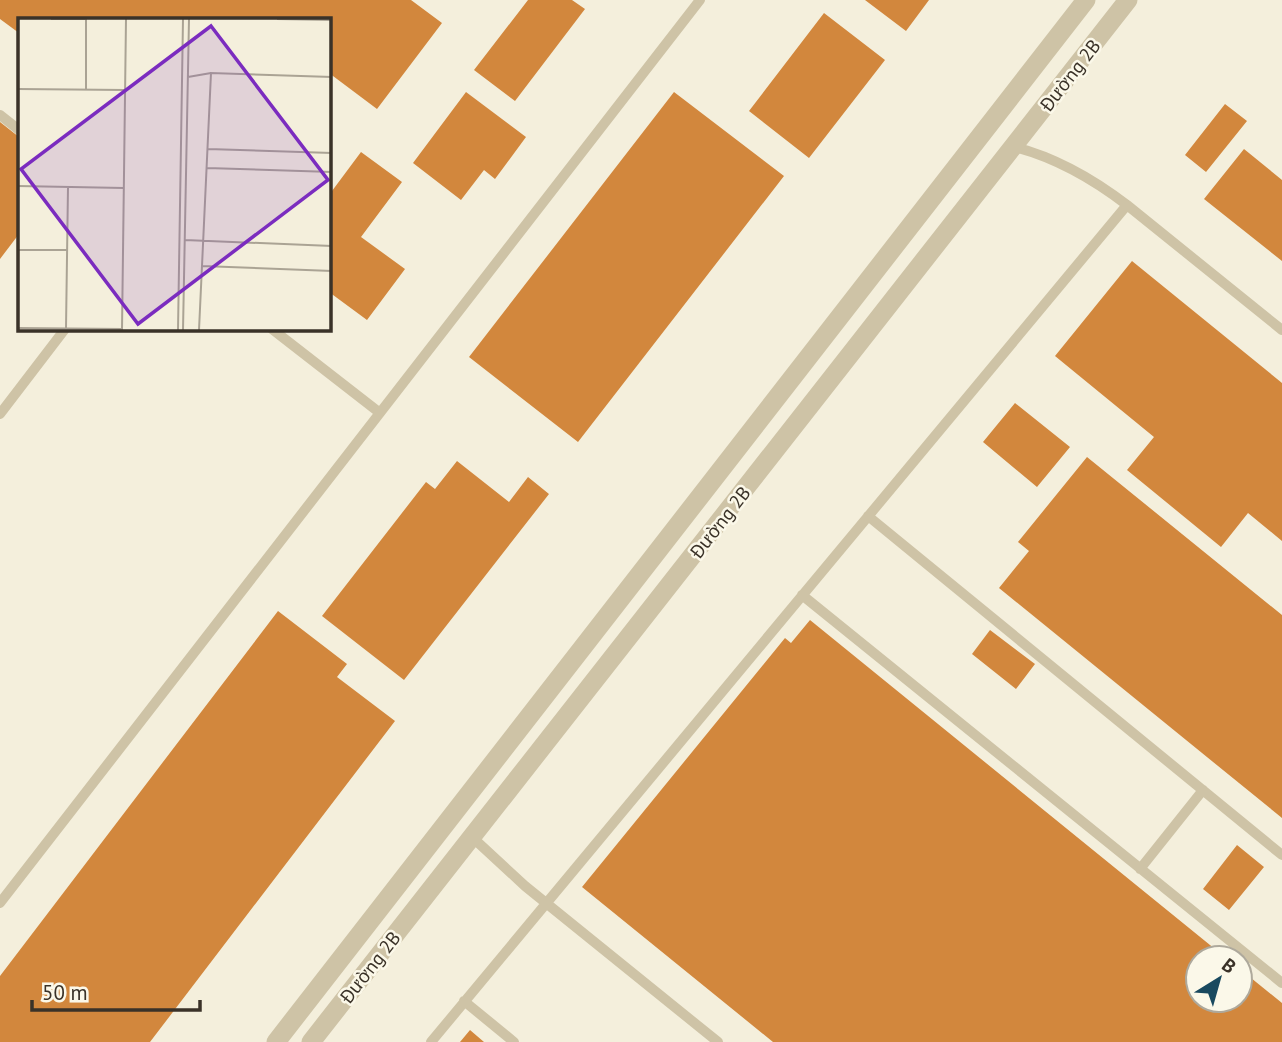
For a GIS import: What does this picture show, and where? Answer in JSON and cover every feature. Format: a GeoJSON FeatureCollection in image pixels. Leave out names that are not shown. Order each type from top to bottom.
{"type":"FeatureCollection","features":[{"type":"Feature","properties":{"kind":"street","name":"Đường 2B"},"geometry":{"type":"LineString","coordinates":[[276,1042],[1086,0]]}},
{"type":"Feature","properties":{"kind":"street","name":"Đường 2B"},"geometry":{"type":"LineString","coordinates":[[311,1042],[1128,0]]}},
{"type":"Feature","properties":{"kind":"lane"},"geometry":{"type":"LineString","coordinates":[[0,902],[700,0]]}},
{"type":"Feature","properties":{"kind":"lane"},"geometry":{"type":"LineString","coordinates":[[0,115],[18,129]]}},
{"type":"Feature","properties":{"kind":"lane"},"geometry":{"type":"LineString","coordinates":[[1015,147],[1039,153],[1085,175],[1282,330]]}},
{"type":"Feature","properties":{"kind":"lane"},"geometry":{"type":"LineString","coordinates":[[431,1042],[1126,205]]}},
{"type":"Feature","properties":{"kind":"lane"},"geometry":{"type":"LineString","coordinates":[[0,414],[63,331]]}},
{"type":"Feature","properties":{"kind":"lane"},"geometry":{"type":"LineString","coordinates":[[275,331],[380,414]]}},
{"type":"Feature","properties":{"kind":"lane"},"geometry":{"type":"LineString","coordinates":[[868,516],[1282,855]]}},
{"type":"Feature","properties":{"kind":"lane"},"geometry":{"type":"LineString","coordinates":[[802,595],[1282,983]]}},
{"type":"Feature","properties":{"kind":"lane"},"geometry":{"type":"LineString","coordinates":[[1140,869],[1203,790]]}},
{"type":"Feature","properties":{"kind":"lane"},"geometry":{"type":"LineString","coordinates":[[472,837],[546,902],[718,1042]]}},
{"type":"Feature","properties":{"kind":"lane"},"geometry":{"type":"LineString","coordinates":[[464,1001],[514,1042]]}},
{"type":"Feature","properties":{"kind":"building"},"geometry":{"type":"Polygon","coordinates":[[[0,0],[411,0],[442,23],[377,109],[331,74],[331,18],[18,18],[18,32],[0,19],[0,0]]]}},
{"type":"Feature","properties":{"kind":"building"},"geometry":{"type":"Polygon","coordinates":[[[528,0],[572,0],[585,9],[515,101],[474,70],[528,0]]]}},
{"type":"Feature","properties":{"kind":"building"},"geometry":{"type":"Polygon","coordinates":[[[865,0],[929,0],[906,31],[865,0]]]}},
{"type":"Feature","properties":{"kind":"building"},"geometry":{"type":"Polygon","coordinates":[[[824,13],[885,60],[809,158],[749,111],[824,13]]]}},
{"type":"Feature","properties":{"kind":"building"},"geometry":{"type":"Polygon","coordinates":[[[466,92],[526,137],[495,179],[484,170],[461,200],[413,163],[466,92]]]}},
{"type":"Feature","properties":{"kind":"building"},"geometry":{"type":"Polygon","coordinates":[[[674,92],[784,176],[578,442],[469,357],[674,92]]]}},
{"type":"Feature","properties":{"kind":"building"},"geometry":{"type":"Polygon","coordinates":[[[1225,104],[1247,121],[1206,172],[1185,155],[1225,104]]]}},
{"type":"Feature","properties":{"kind":"building"},"geometry":{"type":"Polygon","coordinates":[[[0,122],[18,136],[18,235],[0,259],[0,122]]]}},
{"type":"Feature","properties":{"kind":"building"},"geometry":{"type":"Polygon","coordinates":[[[1244,149],[1282,180],[1282,261],[1204,199],[1244,149]]]}},
{"type":"Feature","properties":{"kind":"building"},"geometry":{"type":"Polygon","coordinates":[[[361,152],[402,182],[361,237],[405,269],[367,320],[331,293],[331,192],[361,152]]]}},
{"type":"Feature","properties":{"kind":"building"},"geometry":{"type":"Polygon","coordinates":[[[1132,261],[1282,383],[1282,541],[1248,513],[1221,547],[1127,470],[1154,437],[1055,356],[1132,261]]]}},
{"type":"Feature","properties":{"kind":"building"},"geometry":{"type":"Polygon","coordinates":[[[1015,403],[1070,447],[1037,487],[983,442],[1015,403]]]}},
{"type":"Feature","properties":{"kind":"building"},"geometry":{"type":"Polygon","coordinates":[[[1087,457],[1282,615],[1282,818],[999,588],[1029,551],[1018,542],[1087,457]]]}},
{"type":"Feature","properties":{"kind":"building"},"geometry":{"type":"Polygon","coordinates":[[[457,461],[509,502],[528,477],[549,494],[404,680],[322,616],[426,482],[435,489],[457,461]]]}},
{"type":"Feature","properties":{"kind":"building"},"geometry":{"type":"Polygon","coordinates":[[[278,611],[347,664],[337,677],[395,721],[150,1042],[0,1042],[0,976],[278,611]]]}},
{"type":"Feature","properties":{"kind":"building"},"geometry":{"type":"Polygon","coordinates":[[[810,620],[1209,944],[1184,944],[1184,1014],[1254,1014],[1254,980],[1282,1003],[1282,1042],[773,1042],[582,887],[785,638],[791,643],[810,620]]]}},
{"type":"Feature","properties":{"kind":"building"},"geometry":{"type":"Polygon","coordinates":[[[990,630],[1035,664],[1016,689],[972,654],[990,630]]]}},
{"type":"Feature","properties":{"kind":"building"},"geometry":{"type":"Polygon","coordinates":[[[1237,845],[1264,867],[1229,910],[1203,889],[1237,845]]]}},
{"type":"Feature","properties":{"kind":"building"},"geometry":{"type":"Polygon","coordinates":[[[470,1030],[484,1042],[460,1042],[470,1030]]]}}]}
